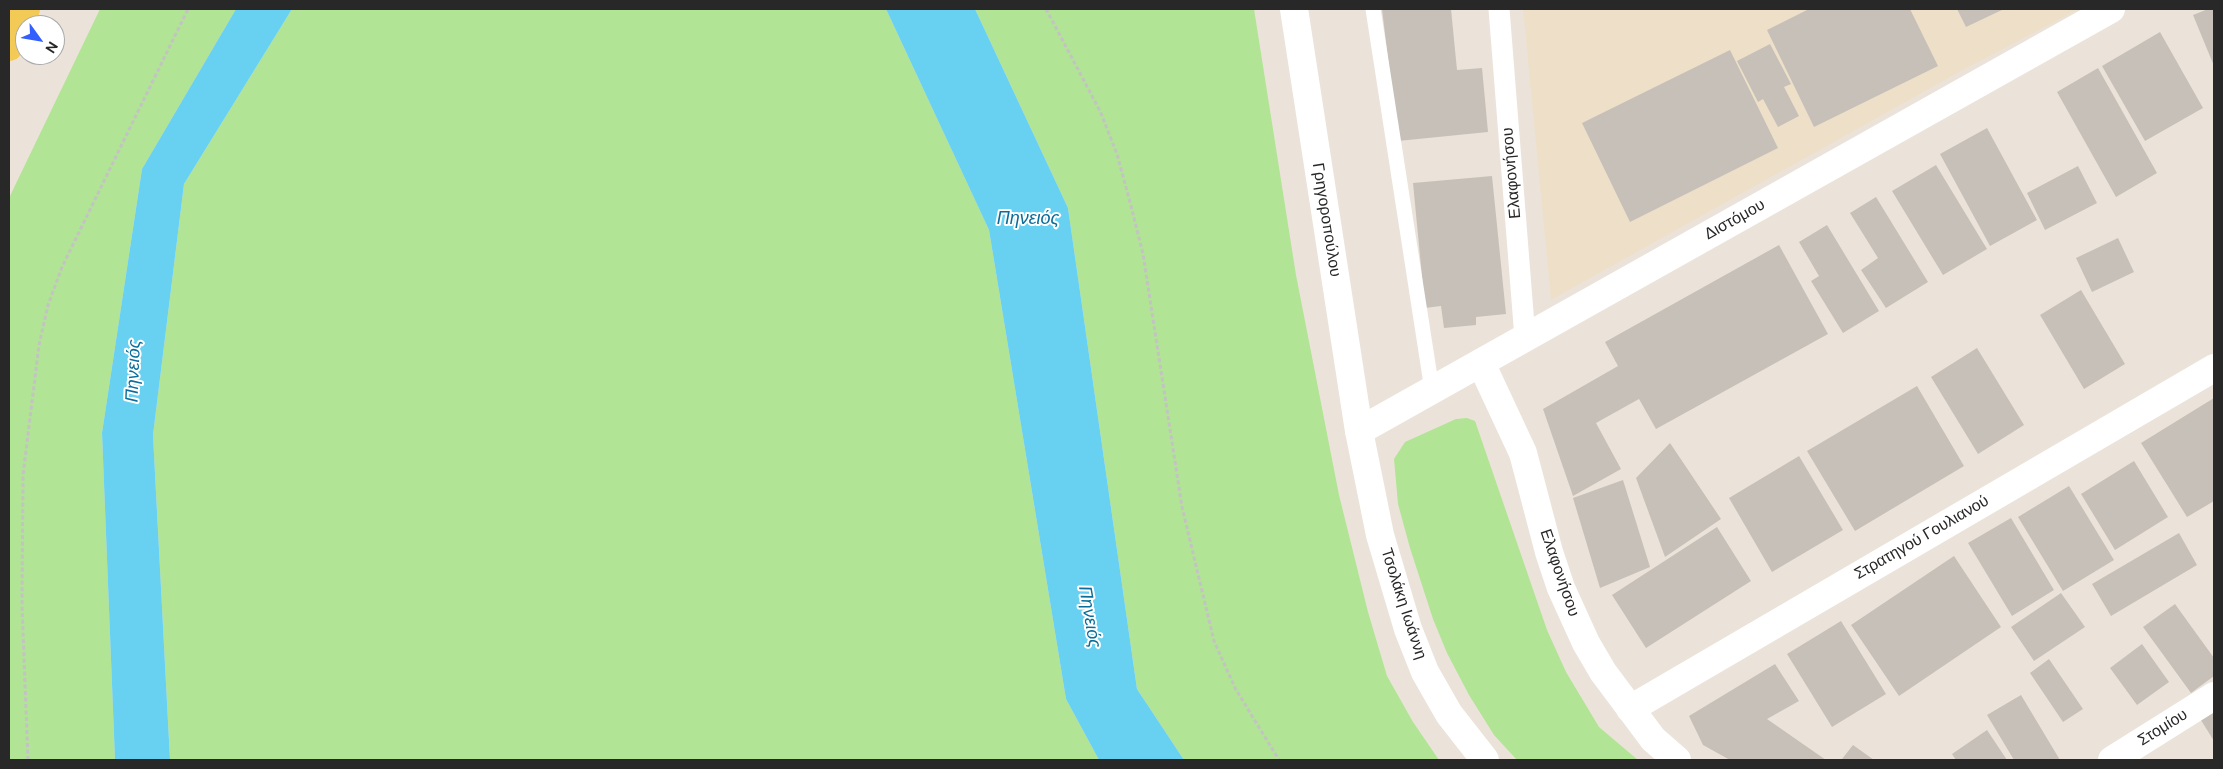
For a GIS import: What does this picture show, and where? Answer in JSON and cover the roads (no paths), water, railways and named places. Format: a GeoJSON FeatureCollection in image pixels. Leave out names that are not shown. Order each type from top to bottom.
{"type":"FeatureCollection","features":[{"type":"Feature","properties":{"kind":"main road"},"geometry":{"type":"LineString","coordinates":[[9,43],[26,9]]}},
{"type":"Feature","properties":{"kind":"street","name":"Γρηγοροπούλου"},"geometry":{"type":"LineString","coordinates":[[1294,9],[1359,431]]}},
{"type":"Feature","properties":{"kind":"street","name":"Ελαφονήσου"},"geometry":{"type":"LineString","coordinates":[[1499,9],[1525,338]]}},
{"type":"Feature","properties":{"kind":"street","name":"Διστόμου"},"geometry":{"type":"LineString","coordinates":[[1359,431],[2111,9]]}},
{"type":"Feature","properties":{"kind":"street","name":"Ελαφονήσου"},"geometry":{"type":"LineString","coordinates":[[1481,362],[1523,453],[1549,552],[1586,643],[1603,672],[1630,709],[1654,739],[1677,760]]}},
{"type":"Feature","properties":{"kind":"street","name":"Στρατηγού Γουλιανού"},"geometry":{"type":"LineString","coordinates":[[1630,709],[2214,368]]}},
{"type":"Feature","properties":{"kind":"street","name":"Τσολάκη Ιωάννη"},"geometry":{"type":"LineString","coordinates":[[1359,431],[1380,535],[1417,651],[1438,698],[1466,739],[1485,760]]}},
{"type":"Feature","properties":{"kind":"street","name":"Στομίου"},"geometry":{"type":"LineString","coordinates":[[2112,760],[2214,696]]}},
{"type":"Feature","properties":{"kind":"lane"},"geometry":{"type":"LineString","coordinates":[[1373,9],[1432,390]]}},
{"type":"Feature","properties":{"kind":"water","name":"Πηνειός"},"geometry":{"type":"Polygon","coordinates":[[[236,9],[292,9],[184,184],[153,435],[170,760],[115,760],[102,433],[142,169],[236,9]]]}},
{"type":"Feature","properties":{"kind":"water","name":"Πηνειός"},"geometry":{"type":"Polygon","coordinates":[[[886,9],[975,9],[1068,208],[1137,689],[1184,760],[1099,760],[1066,699],[989,230],[886,9]]]}}]}
